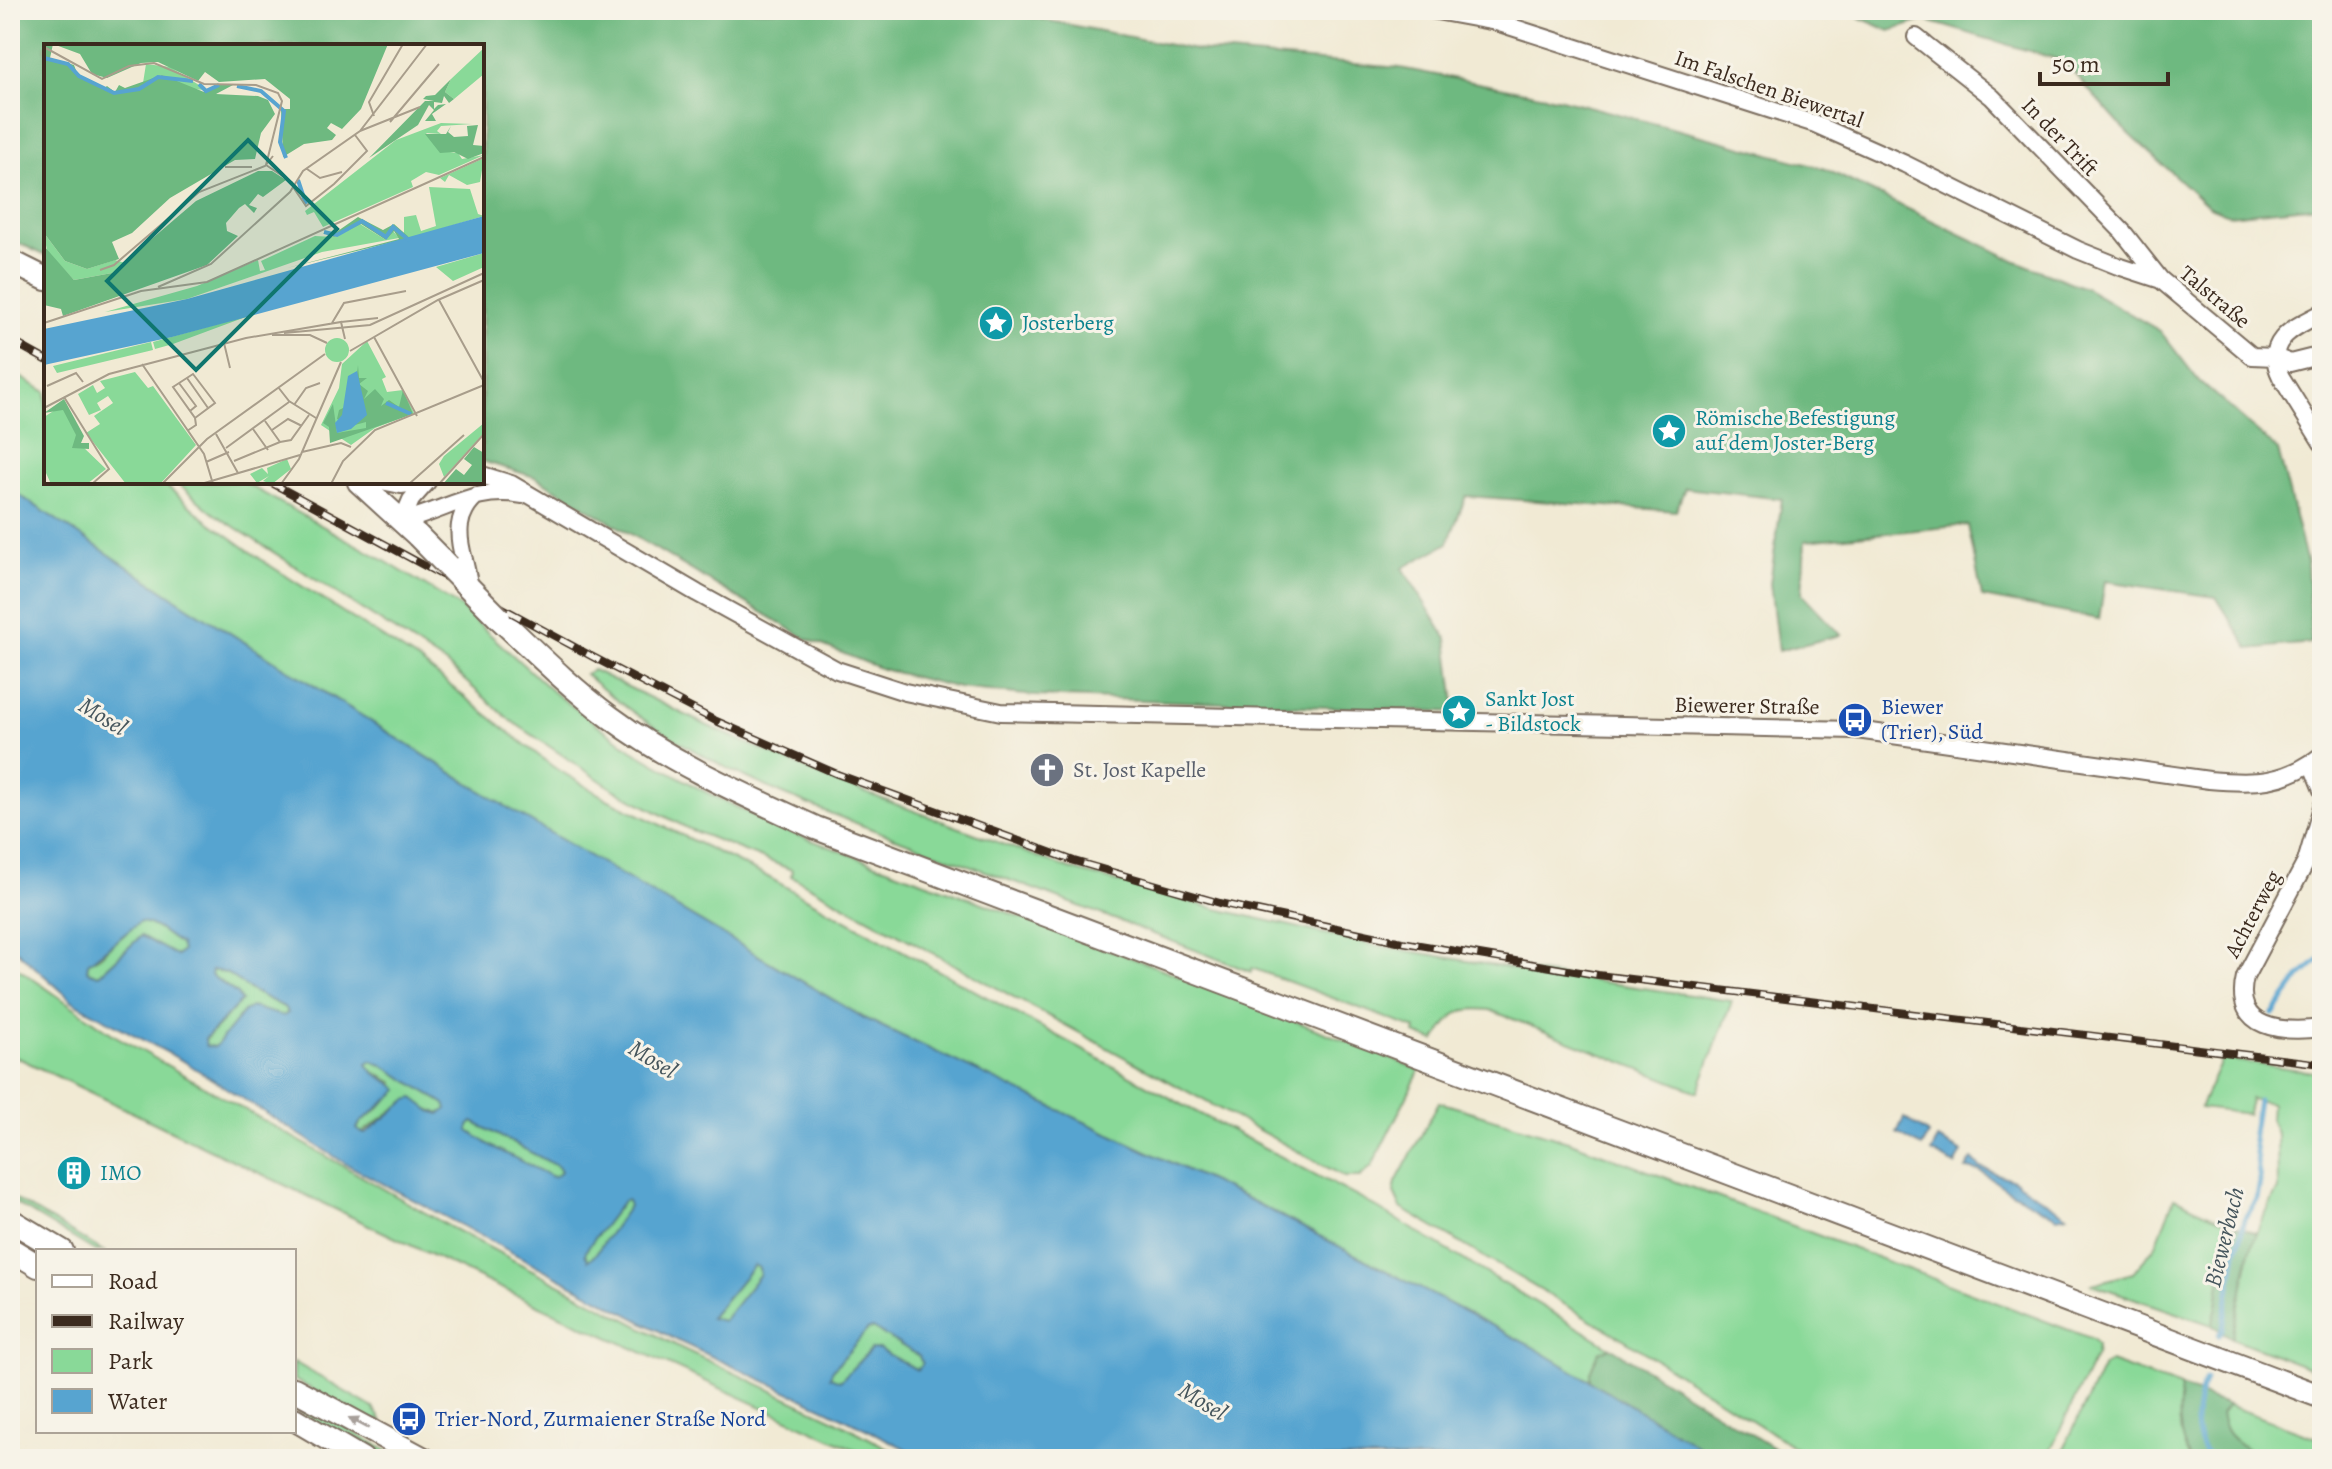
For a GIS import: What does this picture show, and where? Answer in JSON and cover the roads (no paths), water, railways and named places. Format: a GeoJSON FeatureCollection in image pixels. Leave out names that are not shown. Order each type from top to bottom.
{"type":"FeatureCollection","features":[{"type":"Feature","properties":{"kind":"main road"},"geometry":{"type":"LineString","coordinates":[[10,261],[44,278]]}},
{"type":"Feature","properties":{"kind":"main road"},"geometry":{"type":"LineString","coordinates":[[361,484],[562,678],[646,741],[732,789],[816,828],[2322,1397]]}},
{"type":"Feature","properties":{"kind":"main road"},"geometry":{"type":"LineString","coordinates":[[10,1220],[59,1249]]}},
{"type":"Feature","properties":{"kind":"main road"},"geometry":{"type":"LineString","coordinates":[[10,1249],[36,1265]]}},
{"type":"Feature","properties":{"kind":"main road"},"geometry":{"type":"LineString","coordinates":[[296,1390],[424,1459]]}},
{"type":"Feature","properties":{"kind":"main road"},"geometry":{"type":"LineString","coordinates":[[296,1420],[362,1459]]}},
{"type":"Feature","properties":{"kind":"street","name":"Im Falschen Biewertal"},"geometry":{"type":"LineString","coordinates":[[1431,10],[1496,22],[1815,124],[1905,164],[2078,250]]}},
{"type":"Feature","properties":{"kind":"street","name":"In der Trift"},"geometry":{"type":"LineString","coordinates":[[1916,37],[1992,97],[2123,232],[2161,280]]}},
{"type":"Feature","properties":{"kind":"street","name":"Talstraße"},"geometry":{"type":"LineString","coordinates":[[2078,250],[2161,280],[2252,356],[2275,357],[2290,363],[2322,355]]}},
{"type":"Feature","properties":{"kind":"street"},"geometry":{"type":"LineString","coordinates":[[2322,313],[2292,329],[2282,339],[2275,357],[2281,377],[2322,443]]}},
{"type":"Feature","properties":{"kind":"street","name":"Biewerer Straße"},"geometry":{"type":"LineString","coordinates":[[484,476],[511,484],[837,670],[905,692],[1001,712],[1857,730],[2209,780],[2251,783],[2280,778],[2317,759]]}},
{"type":"Feature","properties":{"kind":"street"},"geometry":{"type":"LineString","coordinates":[[410,529],[411,500],[424,484]]}},
{"type":"Feature","properties":{"kind":"street"},"geometry":{"type":"LineString","coordinates":[[410,529],[423,516],[478,495],[504,492],[531,496]]}},
{"type":"Feature","properties":{"kind":"street"},"geometry":{"type":"LineString","coordinates":[[471,589],[460,522],[464,509],[478,495]]}},
{"type":"Feature","properties":{"kind":"street"},"geometry":{"type":"LineString","coordinates":[[2317,759],[2322,790]]}},
{"type":"Feature","properties":{"kind":"street","name":"Achterweg"},"geometry":{"type":"LineString","coordinates":[[2322,807],[2306,862],[2245,977],[2241,991],[2243,1005],[2262,1024],[2279,1030],[2322,1028]]}},
{"type":"Feature","properties":{"kind":"water","name":"Mosel"},"geometry":{"type":"Polygon","coordinates":[[[10,489],[187,606],[513,811],[866,1019],[1248,1199],[1533,1347],[1720,1459],[926,1459],[680,1342],[346,1164],[185,1062],[75,1003],[10,945],[10,489]],[[140,922],[88,963],[87,971],[99,975],[141,936],[177,956],[182,951],[180,944],[156,928],[140,922]],[[212,970],[211,975],[237,994],[241,1001],[205,1039],[206,1046],[215,1047],[244,1011],[251,1007],[283,1016],[288,1013],[284,1007],[226,973],[212,970]],[[372,1061],[367,1064],[399,1090],[360,1123],[357,1129],[362,1133],[414,1098],[440,1114],[447,1109],[445,1104],[382,1065],[372,1061]],[[473,1122],[469,1131],[491,1146],[552,1177],[561,1171],[557,1166],[473,1122]],[[627,1200],[623,1201],[585,1254],[588,1260],[629,1206],[627,1200]],[[754,1265],[710,1318],[723,1321],[760,1274],[759,1268],[754,1265]],[[872,1328],[830,1377],[840,1381],[871,1349],[879,1349],[917,1370],[922,1364],[919,1356],[872,1328]]]}},
{"type":"Feature","properties":{"kind":"water"},"geometry":{"type":"Polygon","coordinates":[[[1904,1118],[1929,1134],[1922,1147],[1897,1133],[1904,1118]]]}},
{"type":"Feature","properties":{"kind":"water"},"geometry":{"type":"Polygon","coordinates":[[[1938,1139],[1962,1152],[1955,1165],[1931,1152],[1938,1139]]]}},
{"type":"Feature","properties":{"kind":"water"},"geometry":{"type":"Polygon","coordinates":[[[1972,1159],[1981,1168],[2013,1180],[2067,1215],[2057,1217],[1980,1171],[1966,1169],[1972,1159]]]}},
{"type":"Feature","properties":{"kind":"waterway","name":"Biewerbach"},"geometry":{"type":"LineString","coordinates":[[2273,1014],[2300,977],[2322,957]]}},
{"type":"Feature","properties":{"kind":"waterway","name":"Biewerbach"},"geometry":{"type":"LineString","coordinates":[[2219,1335],[2223,1328],[2236,1252],[2245,1219],[2257,1199],[2260,1181],[2253,1133],[2258,1100]]}},
{"type":"Feature","properties":{"kind":"waterway","name":"Biewerbach"},"geometry":{"type":"LineString","coordinates":[[2205,1379],[2196,1420],[2199,1440],[2210,1459]]}},
{"type":"Feature","properties":{"kind":"railway"},"geometry":{"type":"LineString","coordinates":[[10,340],[44,359]]}},
{"type":"Feature","properties":{"kind":"railway"},"geometry":{"type":"LineString","coordinates":[[274,484],[714,720],[837,774],[1074,861],[1220,903],[1402,942],[1598,975],[2322,1064]]}},
{"type":"Feature","properties":{"kind":"place","name":"Josterberg"},"geometry":{"type":"Point","coordinates":[996,323]}},
{"type":"Feature","properties":{"kind":"place","name":"Römische Befestigung auf dem Joster-Berg"},"geometry":{"type":"Point","coordinates":[1669,431]}},
{"type":"Feature","properties":{"kind":"place","name":"Sankt Jost - Bildstock"},"geometry":{"type":"Point","coordinates":[1459,712]}},
{"type":"Feature","properties":{"kind":"place","name":"Biewer (Trier), Süd"},"geometry":{"type":"Point","coordinates":[1855,720]}},
{"type":"Feature","properties":{"kind":"place","name":"St. Jost Kapelle"},"geometry":{"type":"Point","coordinates":[1047,770]}},
{"type":"Feature","properties":{"kind":"place","name":"IMO"},"geometry":{"type":"Point","coordinates":[74,1173]}},
{"type":"Feature","properties":{"kind":"place","name":"Trier-Nord, Zurmaiener Straße Nord"},"geometry":{"type":"Point","coordinates":[409,1419]}}]}
